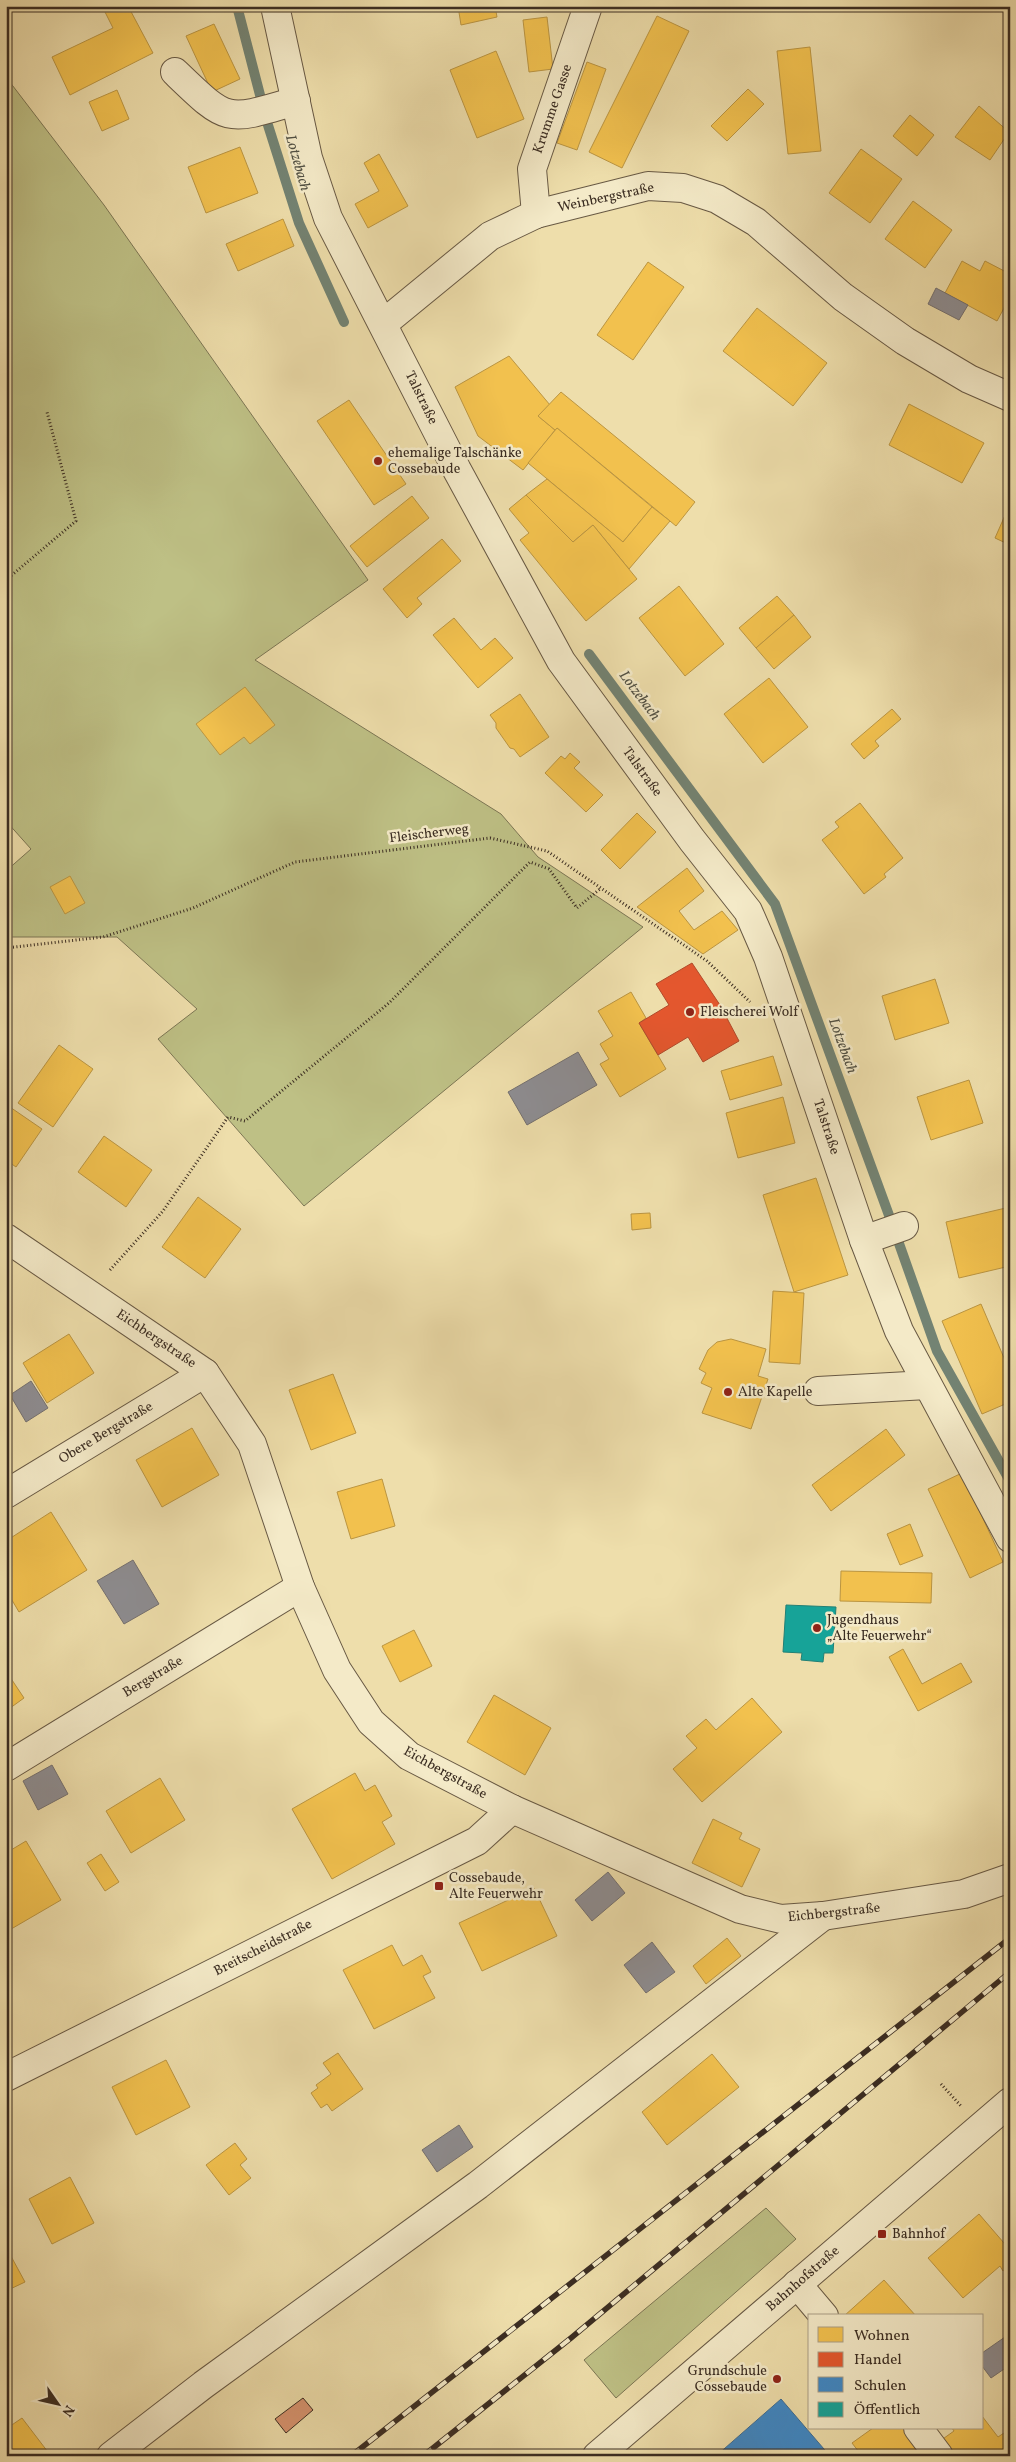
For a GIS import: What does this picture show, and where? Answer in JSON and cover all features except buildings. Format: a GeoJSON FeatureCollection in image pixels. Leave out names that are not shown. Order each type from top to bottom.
{"type":"FeatureCollection","features":[{"type":"Feature","properties":{"kind":"street","name":"Talstraße"},"geometry":{"type":"LineString","coordinates":[[275,6],[291,102],[328,218],[384,322],[457,470],[561,661],[692,840],[748,911],[884,1233],[899,1331],[927,1385],[1007,1526]]}},
{"type":"Feature","properties":{"kind":"street","name":"Krumme Gasse"},"geometry":{"type":"LineString","coordinates":[[536,214],[532,169],[588,6]]}},
{"type":"Feature","properties":{"kind":"street"},"geometry":{"type":"LineString","coordinates":[[175,72],[210,106],[229,115],[252,114],[291,102]]}},
{"type":"Feature","properties":{"kind":"street","name":"Weinbergstraße"},"geometry":{"type":"LineString","coordinates":[[384,322],[490,236],[536,214],[648,186],[683,188],[717,199],[756,222],[843,297],[906,341],[969,380],[1010,397]]}},
{"type":"Feature","properties":{"kind":"street","name":"Eichbergstraße"},"geometry":{"type":"LineString","coordinates":[[6,1238],[205,1372],[252,1444],[300,1587],[337,1670],[371,1722],[409,1756],[512,1809],[740,1910],[781,1919],[824,1916],[964,1894],[1010,1878]]}},
{"type":"Feature","properties":{"kind":"street","name":"Obere Bergstraße"},"geometry":{"type":"LineString","coordinates":[[6,1494],[205,1372]]}},
{"type":"Feature","properties":{"kind":"street"},"geometry":{"type":"LineString","coordinates":[[818,1391],[927,1385]]}},
{"type":"Feature","properties":{"kind":"street","name":"Bergstraße"},"geometry":{"type":"LineString","coordinates":[[6,1767],[300,1587]]}},
{"type":"Feature","properties":{"kind":"street","name":"Breitscheidstraße"},"geometry":{"type":"LineString","coordinates":[[6,2077],[477,1841],[512,1809]]}},
{"type":"Feature","properties":{"kind":"street"},"geometry":{"type":"LineString","coordinates":[[111,2456],[203,2385],[478,2185],[824,1916]]}},
{"type":"Feature","properties":{"kind":"street","name":"Bahnhofstraße"},"geometry":{"type":"LineString","coordinates":[[597,2456],[1010,2102]]}},
{"type":"Feature","properties":{"kind":"street"},"geometry":{"type":"LineString","coordinates":[[797,2284],[822,2314]]}},
{"type":"Feature","properties":{"kind":"street"},"geometry":{"type":"LineString","coordinates":[[919,2430],[938,2456]]}},
{"type":"Feature","properties":{"kind":"path"},"geometry":{"type":"LineString","coordinates":[[6,580],[76,521],[47,412]]}},
{"type":"Feature","properties":{"kind":"path","name":"Fleischerweg"},"geometry":{"type":"LineString","coordinates":[[6,948],[103,936],[193,908],[295,862],[490,838],[547,851],[707,961],[757,1008]]}},
{"type":"Feature","properties":{"kind":"path"},"geometry":{"type":"LineString","coordinates":[[89,1294],[163,1211],[228,1117],[245,1121],[389,1002],[530,862],[549,869],[577,908],[601,888]]}},
{"type":"Feature","properties":{"kind":"path"},"geometry":{"type":"LineString","coordinates":[[941,2084],[963,2108]]}},
{"type":"Feature","properties":{"kind":"green space"},"geometry":{"type":"Polygon","coordinates":[[[6,77],[104,205],[368,580],[255,660],[501,814],[538,857],[643,927],[304,1206],[158,1039],[197,1009],[117,937],[6,937],[6,871],[31,849],[6,821],[6,77]]]}},
{"type":"Feature","properties":{"kind":"green space"},"geometry":{"type":"Polygon","coordinates":[[[766,2208],[796,2239],[616,2398],[584,2360],[766,2208]]]}},
{"type":"Feature","properties":{"kind":"waterway","name":"Lotzebach"},"geometry":{"type":"LineString","coordinates":[[237,6],[267,122],[299,223],[344,322]]}},
{"type":"Feature","properties":{"kind":"waterway","name":"Lotzebach"},"geometry":{"type":"LineString","coordinates":[[589,654],[775,904],[937,1351],[1010,1481]]}},
{"type":"Feature","properties":{"kind":"railway"},"geometry":{"type":"LineString","coordinates":[[351,2456],[1010,1938]]}},
{"type":"Feature","properties":{"kind":"railway"},"geometry":{"type":"LineString","coordinates":[[423,2456],[571,2338],[1010,1972]]}},
{"type":"Feature","properties":{"kind":"place","name":"ehemalige Talschänke Cossebaude"},"geometry":{"type":"Point","coordinates":[378,461]}},
{"type":"Feature","properties":{"kind":"place","name":"Fleischerei Wolf"},"geometry":{"type":"Point","coordinates":[690,1012]}},
{"type":"Feature","properties":{"kind":"place","name":"Alte Kapelle"},"geometry":{"type":"Point","coordinates":[728,1392]}},
{"type":"Feature","properties":{"kind":"place","name":"Jugendhaus „Alte Feuerwehr“"},"geometry":{"type":"Point","coordinates":[817,1628]}},
{"type":"Feature","properties":{"kind":"place","name":"Cossebaude, Alte Feuerwehr"},"geometry":{"type":"Point","coordinates":[439,1886]}},
{"type":"Feature","properties":{"kind":"place","name":"Bahnhof"},"geometry":{"type":"Point","coordinates":[882,2234]}},
{"type":"Feature","properties":{"kind":"place","name":"Grundschule Cossebaude"},"geometry":{"type":"Point","coordinates":[777,2379]}}]}
